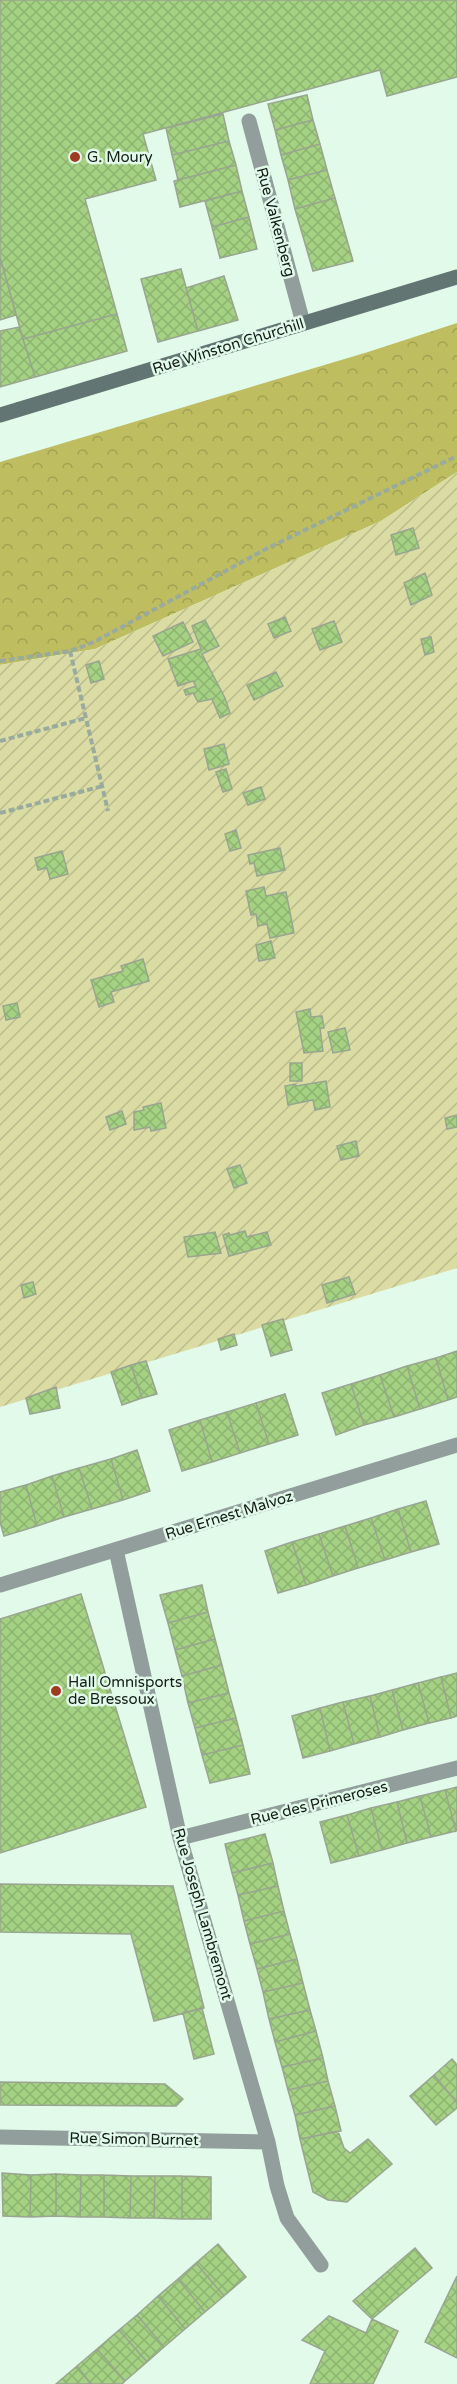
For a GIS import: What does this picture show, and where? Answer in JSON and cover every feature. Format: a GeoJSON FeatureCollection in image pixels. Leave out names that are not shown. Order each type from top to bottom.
{"type":"FeatureCollection","features":[{"type":"Feature","properties":{"kind":"main road","name":"Rue Winston Churchill"},"geometry":{"type":"LineString","coordinates":[[0,415],[457,277]]}},
{"type":"Feature","properties":{"kind":"street","name":"Rue Valkenberg"},"geometry":{"type":"LineString","coordinates":[[249,121],[303,323]]}},
{"type":"Feature","properties":{"kind":"street","name":"Rue Ernest Malvoz"},"geometry":{"type":"LineString","coordinates":[[0,1585],[457,1445]]}},
{"type":"Feature","properties":{"kind":"street","name":"Rue Joseph Lambremont"},"geometry":{"type":"LineString","coordinates":[[116,1550],[180,1838],[268,2142],[277,2186],[287,2218],[321,2265]]}},
{"type":"Feature","properties":{"kind":"street","name":"Rue des Primeroses"},"geometry":{"type":"LineString","coordinates":[[180,1838],[457,1768]]}},
{"type":"Feature","properties":{"kind":"street","name":"Rue Simon Burnet"},"geometry":{"type":"LineString","coordinates":[[0,2137],[268,2142]]}},
{"type":"Feature","properties":{"kind":"path"},"geometry":{"type":"LineString","coordinates":[[0,661],[70,651],[94,642],[266,549],[457,456]]}},
{"type":"Feature","properties":{"kind":"path"},"geometry":{"type":"LineString","coordinates":[[70,651],[108,811]]}},
{"type":"Feature","properties":{"kind":"path"},"geometry":{"type":"LineString","coordinates":[[0,741],[86,718]]}},
{"type":"Feature","properties":{"kind":"path"},"geometry":{"type":"LineString","coordinates":[[0,813],[102,786]]}},
{"type":"Feature","properties":{"kind":"green space"},"geometry":{"type":"Polygon","coordinates":[[[457,323],[457,472],[381,521],[95,649],[0,665],[0,462],[368,352],[457,323]]]}},
{"type":"Feature","properties":{"kind":"green space"},"geometry":{"type":"Polygon","coordinates":[[[457,472],[457,1268],[0,1407],[0,665],[95,649],[381,521],[457,472]]]}},
{"type":"Feature","properties":{"kind":"building","name":"G. Moury"},"geometry":{"type":"Polygon","coordinates":[[[0,0],[457,0],[457,77],[387,96],[380,70],[143,134],[156,180],[85,199],[117,314],[23,339],[0,257],[0,0]]]}},
{"type":"Feature","properties":{"kind":"building"},"geometry":{"type":"Polygon","coordinates":[[[307,95],[313,120],[275,130],[268,104],[307,95]]]}},
{"type":"Feature","properties":{"kind":"building"},"geometry":{"type":"Polygon","coordinates":[[[223,114],[229,141],[172,155],[166,128],[223,114]]]}},
{"type":"Feature","properties":{"kind":"building"},"geometry":{"type":"Polygon","coordinates":[[[313,120],[320,144],[281,155],[275,130],[313,120]]]}},
{"type":"Feature","properties":{"kind":"building"},"geometry":{"type":"Polygon","coordinates":[[[229,141],[236,165],[178,180],[172,155],[229,141]]]}},
{"type":"Feature","properties":{"kind":"building"},"geometry":{"type":"Polygon","coordinates":[[[320,144],[327,170],[288,180],[281,155],[320,144]]]}},
{"type":"Feature","properties":{"kind":"building"},"geometry":{"type":"Polygon","coordinates":[[[236,165],[242,191],[180,207],[174,181],[236,165]]]}},
{"type":"Feature","properties":{"kind":"building"},"geometry":{"type":"Polygon","coordinates":[[[327,170],[335,198],[295,209],[288,180],[327,170]]]}},
{"type":"Feature","properties":{"kind":"building"},"geometry":{"type":"Polygon","coordinates":[[[242,191],[249,217],[212,227],[205,201],[242,191]]]}},
{"type":"Feature","properties":{"kind":"building"},"geometry":{"type":"Polygon","coordinates":[[[335,198],[353,261],[313,271],[295,209],[335,198]]]}},
{"type":"Feature","properties":{"kind":"building"},"geometry":{"type":"Polygon","coordinates":[[[249,217],[257,249],[220,258],[212,227],[249,217]]]}},
{"type":"Feature","properties":{"kind":"building"},"geometry":{"type":"Polygon","coordinates":[[[0,257],[16,315],[0,320],[0,257]]]}},
{"type":"Feature","properties":{"kind":"building"},"geometry":{"type":"Polygon","coordinates":[[[181,269],[198,331],[158,342],[141,279],[181,269]]]}},
{"type":"Feature","properties":{"kind":"building"},"geometry":{"type":"Polygon","coordinates":[[[224,276],[238,320],[198,331],[186,288],[224,276]]]}},
{"type":"Feature","properties":{"kind":"building"},"geometry":{"type":"Polygon","coordinates":[[[117,314],[127,351],[35,377],[23,339],[117,314]]]}},
{"type":"Feature","properties":{"kind":"building"},"geometry":{"type":"Polygon","coordinates":[[[19,327],[35,377],[0,387],[0,331],[19,327]]]}},
{"type":"Feature","properties":{"kind":"building"},"geometry":{"type":"Polygon","coordinates":[[[413,528],[419,548],[396,555],[391,535],[413,528]]]}},
{"type":"Feature","properties":{"kind":"building"},"geometry":{"type":"Polygon","coordinates":[[[425,573],[432,595],[411,605],[404,583],[425,573]]]}},
{"type":"Feature","properties":{"kind":"building"},"geometry":{"type":"Polygon","coordinates":[[[285,617],[291,631],[274,638],[268,624],[285,617]]]}},
{"type":"Feature","properties":{"kind":"building"},"geometry":{"type":"Polygon","coordinates":[[[205,620],[219,646],[202,654],[225,698],[230,713],[220,718],[212,699],[198,702],[193,693],[186,695],[184,690],[196,686],[193,681],[178,686],[168,659],[201,649],[192,626],[205,620]]]}},
{"type":"Feature","properties":{"kind":"building"},"geometry":{"type":"Polygon","coordinates":[[[334,621],[342,642],[320,650],[312,629],[334,621]]]}},
{"type":"Feature","properties":{"kind":"building"},"geometry":{"type":"Polygon","coordinates":[[[183,622],[193,642],[163,656],[153,636],[183,622]]]}},
{"type":"Feature","properties":{"kind":"building"},"geometry":{"type":"Polygon","coordinates":[[[431,637],[434,652],[425,655],[421,639],[431,637]]]}},
{"type":"Feature","properties":{"kind":"building"},"geometry":{"type":"Polygon","coordinates":[[[99,661],[104,679],[91,683],[86,665],[99,661]]]}},
{"type":"Feature","properties":{"kind":"building"},"geometry":{"type":"Polygon","coordinates":[[[276,672],[283,686],[254,700],[247,685],[276,672]]]}},
{"type":"Feature","properties":{"kind":"building"},"geometry":{"type":"Polygon","coordinates":[[[224,744],[229,764],[209,770],[204,749],[224,744]]]}},
{"type":"Feature","properties":{"kind":"building"},"geometry":{"type":"Polygon","coordinates":[[[226,769],[232,789],[223,792],[216,772],[226,769]]]}},
{"type":"Feature","properties":{"kind":"building"},"geometry":{"type":"Polygon","coordinates":[[[261,787],[265,799],[248,805],[243,793],[261,787]]]}},
{"type":"Feature","properties":{"kind":"building"},"geometry":{"type":"Polygon","coordinates":[[[236,830],[241,848],[230,851],[225,834],[236,830]]]}},
{"type":"Feature","properties":{"kind":"building"},"geometry":{"type":"Polygon","coordinates":[[[280,848],[285,870],[257,876],[254,863],[250,864],[248,855],[280,848]]]}},
{"type":"Feature","properties":{"kind":"building"},"geometry":{"type":"Polygon","coordinates":[[[62,851],[68,874],[50,879],[47,868],[38,870],[35,858],[62,851]]]}},
{"type":"Feature","properties":{"kind":"building"},"geometry":{"type":"Polygon","coordinates":[[[264,887],[266,896],[286,892],[294,933],[270,938],[267,924],[258,926],[256,914],[251,915],[246,891],[264,887]]]}},
{"type":"Feature","properties":{"kind":"building"},"geometry":{"type":"Polygon","coordinates":[[[271,941],[275,958],[259,961],[256,945],[271,941]]]}},
{"type":"Feature","properties":{"kind":"building"},"geometry":{"type":"Polygon","coordinates":[[[143,959],[149,981],[111,992],[114,1002],[99,1007],[91,980],[123,971],[121,966],[143,959]]]}},
{"type":"Feature","properties":{"kind":"building"},"geometry":{"type":"Polygon","coordinates":[[[17,1003],[20,1017],[6,1020],[3,1006],[17,1003]]]}},
{"type":"Feature","properties":{"kind":"building"},"geometry":{"type":"Polygon","coordinates":[[[310,1009],[311,1017],[322,1016],[324,1028],[320,1028],[323,1051],[304,1053],[296,1012],[310,1009]]]}},
{"type":"Feature","properties":{"kind":"building"},"geometry":{"type":"Polygon","coordinates":[[[345,1028],[350,1050],[333,1053],[328,1032],[345,1028]]]}},
{"type":"Feature","properties":{"kind":"building"},"geometry":{"type":"Polygon","coordinates":[[[290,1063],[302,1063],[302,1081],[290,1081],[290,1063]]]}},
{"type":"Feature","properties":{"kind":"building"},"geometry":{"type":"Polygon","coordinates":[[[326,1081],[330,1107],[315,1110],[313,1100],[288,1105],[285,1086],[326,1081]]]}},
{"type":"Feature","properties":{"kind":"building"},"geometry":{"type":"Polygon","coordinates":[[[161,1103],[166,1128],[151,1131],[150,1127],[134,1130],[134,1112],[144,1110],[143,1107],[161,1103]]]}},
{"type":"Feature","properties":{"kind":"building"},"geometry":{"type":"Polygon","coordinates":[[[122,1111],[126,1124],[110,1130],[106,1117],[122,1111]]]}},
{"type":"Feature","properties":{"kind":"building"},"geometry":{"type":"Polygon","coordinates":[[[457,1115],[457,1127],[447,1129],[445,1118],[457,1115]]]}},
{"type":"Feature","properties":{"kind":"building"},"geometry":{"type":"Polygon","coordinates":[[[356,1141],[359,1156],[341,1160],[337,1146],[356,1141]]]}},
{"type":"Feature","properties":{"kind":"building"},"geometry":{"type":"Polygon","coordinates":[[[240,1165],[247,1183],[234,1188],[227,1169],[240,1165]]]}},
{"type":"Feature","properties":{"kind":"building"},"geometry":{"type":"Polygon","coordinates":[[[245,1231],[247,1237],[267,1232],[271,1245],[229,1256],[223,1235],[245,1231]]]}},
{"type":"Feature","properties":{"kind":"building"},"geometry":{"type":"Polygon","coordinates":[[[215,1232],[221,1253],[188,1257],[184,1237],[215,1232]]]}},
{"type":"Feature","properties":{"kind":"building"},"geometry":{"type":"Polygon","coordinates":[[[349,1277],[355,1294],[327,1303],[322,1285],[349,1277]]]}},
{"type":"Feature","properties":{"kind":"building"},"geometry":{"type":"Polygon","coordinates":[[[33,1282],[36,1294],[24,1298],[21,1285],[33,1282]]]}},
{"type":"Feature","properties":{"kind":"building"},"geometry":{"type":"Polygon","coordinates":[[[283,1319],[292,1350],[271,1356],[262,1325],[283,1319]]]}},
{"type":"Feature","properties":{"kind":"building"},"geometry":{"type":"Polygon","coordinates":[[[234,1334],[237,1345],[221,1350],[218,1339],[234,1334]]]}},
{"type":"Feature","properties":{"kind":"building"},"geometry":{"type":"Polygon","coordinates":[[[457,1351],[457,1397],[448,1400],[436,1358],[457,1351]]]}},
{"type":"Feature","properties":{"kind":"building"},"geometry":{"type":"Polygon","coordinates":[[[436,1358],[448,1400],[420,1409],[407,1366],[436,1358]]]}},
{"type":"Feature","properties":{"kind":"building"},"geometry":{"type":"Polygon","coordinates":[[[146,1361],[157,1394],[142,1398],[131,1365],[146,1361]]]}},
{"type":"Feature","properties":{"kind":"building"},"geometry":{"type":"Polygon","coordinates":[[[131,1365],[142,1398],[122,1405],[111,1372],[131,1365]]]}},
{"type":"Feature","properties":{"kind":"building"},"geometry":{"type":"Polygon","coordinates":[[[407,1366],[420,1409],[394,1417],[380,1375],[407,1366]]]}},
{"type":"Feature","properties":{"kind":"building"},"geometry":{"type":"Polygon","coordinates":[[[380,1375],[394,1417],[364,1425],[351,1384],[380,1375]]]}},
{"type":"Feature","properties":{"kind":"building"},"geometry":{"type":"Polygon","coordinates":[[[351,1384],[364,1425],[336,1435],[322,1393],[351,1384]]]}},
{"type":"Feature","properties":{"kind":"building"},"geometry":{"type":"Polygon","coordinates":[[[56,1387],[60,1408],[30,1414],[26,1398],[56,1387]]]}},
{"type":"Feature","properties":{"kind":"building"},"geometry":{"type":"Polygon","coordinates":[[[285,1394],[298,1435],[269,1444],[256,1403],[285,1394]]]}},
{"type":"Feature","properties":{"kind":"building"},"geometry":{"type":"Polygon","coordinates":[[[256,1403],[269,1444],[240,1453],[227,1412],[256,1403]]]}},
{"type":"Feature","properties":{"kind":"building"},"geometry":{"type":"Polygon","coordinates":[[[227,1412],[240,1453],[212,1462],[200,1420],[227,1412]]]}},
{"type":"Feature","properties":{"kind":"building"},"geometry":{"type":"Polygon","coordinates":[[[200,1420],[212,1462],[182,1471],[169,1430],[200,1420]]]}},
{"type":"Feature","properties":{"kind":"building"},"geometry":{"type":"Polygon","coordinates":[[[137,1450],[150,1491],[123,1500],[111,1459],[137,1450]]]}},
{"type":"Feature","properties":{"kind":"building"},"geometry":{"type":"Polygon","coordinates":[[[111,1459],[123,1500],[92,1509],[79,1468],[111,1459]]]}},
{"type":"Feature","properties":{"kind":"building"},"geometry":{"type":"Polygon","coordinates":[[[79,1468],[92,1509],[64,1517],[52,1476],[79,1468]]]}},
{"type":"Feature","properties":{"kind":"building"},"geometry":{"type":"Polygon","coordinates":[[[52,1476],[64,1517],[37,1526],[26,1485],[52,1476]]]}},
{"type":"Feature","properties":{"kind":"building"},"geometry":{"type":"Polygon","coordinates":[[[26,1485],[37,1526],[4,1536],[0,1522],[0,1492],[26,1485]]]}},
{"type":"Feature","properties":{"kind":"building"},"geometry":{"type":"Polygon","coordinates":[[[426,1501],[439,1544],[411,1552],[398,1509],[426,1501]]]}},
{"type":"Feature","properties":{"kind":"building"},"geometry":{"type":"Polygon","coordinates":[[[398,1509],[411,1552],[385,1560],[371,1518],[398,1509]]]}},
{"type":"Feature","properties":{"kind":"building"},"geometry":{"type":"Polygon","coordinates":[[[371,1518],[385,1560],[358,1568],[345,1526],[371,1518]]]}},
{"type":"Feature","properties":{"kind":"building"},"geometry":{"type":"Polygon","coordinates":[[[345,1526],[358,1568],[333,1576],[319,1534],[345,1526]]]}},
{"type":"Feature","properties":{"kind":"building"},"geometry":{"type":"Polygon","coordinates":[[[319,1534],[333,1576],[306,1585],[292,1542],[319,1534]]]}},
{"type":"Feature","properties":{"kind":"building"},"geometry":{"type":"Polygon","coordinates":[[[292,1542],[306,1585],[278,1593],[265,1551],[292,1542]]]}},
{"type":"Feature","properties":{"kind":"building"},"geometry":{"type":"Polygon","coordinates":[[[202,1585],[208,1612],[168,1623],[160,1595],[202,1585]]]}},
{"type":"Feature","properties":{"kind":"building","name":"Hall Omnisports de Bressoux"},"geometry":{"type":"Polygon","coordinates":[[[81,1594],[146,1807],[0,1853],[0,1619],[81,1594]]]}},
{"type":"Feature","properties":{"kind":"building"},"geometry":{"type":"Polygon","coordinates":[[[208,1612],[215,1639],[175,1650],[168,1623],[208,1612]]]}},
{"type":"Feature","properties":{"kind":"building"},"geometry":{"type":"Polygon","coordinates":[[[215,1639],[222,1665],[182,1676],[175,1650],[215,1639]]]}},
{"type":"Feature","properties":{"kind":"building"},"geometry":{"type":"Polygon","coordinates":[[[222,1665],[229,1693],[188,1703],[182,1676],[222,1665]]]}},
{"type":"Feature","properties":{"kind":"building"},"geometry":{"type":"Polygon","coordinates":[[[457,1673],[457,1716],[451,1718],[441,1677],[457,1673]]]}},
{"type":"Feature","properties":{"kind":"building"},"geometry":{"type":"Polygon","coordinates":[[[441,1677],[451,1718],[429,1723],[418,1683],[441,1677]]]}},
{"type":"Feature","properties":{"kind":"building"},"geometry":{"type":"Polygon","coordinates":[[[418,1683],[429,1723],[403,1730],[392,1690],[418,1683]]]}},
{"type":"Feature","properties":{"kind":"building"},"geometry":{"type":"Polygon","coordinates":[[[392,1690],[403,1730],[380,1737],[370,1696],[392,1690]]]}},
{"type":"Feature","properties":{"kind":"building"},"geometry":{"type":"Polygon","coordinates":[[[229,1693],[236,1718],[195,1728],[188,1703],[229,1693]]]}},
{"type":"Feature","properties":{"kind":"building"},"geometry":{"type":"Polygon","coordinates":[[[370,1696],[380,1737],[354,1744],[343,1702],[370,1696]]]}},
{"type":"Feature","properties":{"kind":"building"},"geometry":{"type":"Polygon","coordinates":[[[343,1702],[354,1744],[330,1751],[320,1708],[343,1702]]]}},
{"type":"Feature","properties":{"kind":"building"},"geometry":{"type":"Polygon","coordinates":[[[320,1708],[330,1751],[303,1758],[292,1716],[320,1708]]]}},
{"type":"Feature","properties":{"kind":"building"},"geometry":{"type":"Polygon","coordinates":[[[236,1718],[243,1745],[202,1755],[195,1728],[236,1718]]]}},
{"type":"Feature","properties":{"kind":"building"},"geometry":{"type":"Polygon","coordinates":[[[243,1745],[250,1774],[210,1783],[202,1755],[243,1745]]]}},
{"type":"Feature","properties":{"kind":"building"},"geometry":{"type":"Polygon","coordinates":[[[457,1787],[457,1830],[456,1831],[445,1790],[457,1787]]]}},
{"type":"Feature","properties":{"kind":"building"},"geometry":{"type":"Polygon","coordinates":[[[445,1790],[456,1831],[431,1837],[420,1796],[445,1790]]]}},
{"type":"Feature","properties":{"kind":"building"},"geometry":{"type":"Polygon","coordinates":[[[420,1796],[431,1837],[407,1843],[397,1802],[420,1796]]]}},
{"type":"Feature","properties":{"kind":"building"},"geometry":{"type":"Polygon","coordinates":[[[397,1802],[407,1843],[382,1850],[371,1808],[397,1802]]]}},
{"type":"Feature","properties":{"kind":"building"},"geometry":{"type":"Polygon","coordinates":[[[371,1808],[382,1850],[359,1856],[347,1815],[371,1808]]]}},
{"type":"Feature","properties":{"kind":"building"},"geometry":{"type":"Polygon","coordinates":[[[347,1815],[359,1856],[331,1863],[320,1822],[347,1815]]]}},
{"type":"Feature","properties":{"kind":"building"},"geometry":{"type":"Polygon","coordinates":[[[265,1834],[273,1863],[232,1873],[225,1844],[265,1834]]]}},
{"type":"Feature","properties":{"kind":"building"},"geometry":{"type":"Polygon","coordinates":[[[273,1863],[278,1886],[238,1895],[232,1873],[273,1863]]]}},
{"type":"Feature","properties":{"kind":"building"},"geometry":{"type":"Polygon","coordinates":[[[0,1884],[173,1886],[204,2008],[154,2021],[131,1934],[0,1932],[0,1884]]]}},
{"type":"Feature","properties":{"kind":"building"},"geometry":{"type":"Polygon","coordinates":[[[278,1886],[284,1911],[244,1921],[238,1895],[278,1886]]]}},
{"type":"Feature","properties":{"kind":"building"},"geometry":{"type":"Polygon","coordinates":[[[284,1911],[290,1934],[250,1944],[244,1921],[284,1911]]]}},
{"type":"Feature","properties":{"kind":"building"},"geometry":{"type":"Polygon","coordinates":[[[290,1934],[297,1959],[257,1969],[250,1944],[290,1934]]]}},
{"type":"Feature","properties":{"kind":"building"},"geometry":{"type":"Polygon","coordinates":[[[297,1959],[303,1983],[263,1992],[257,1969],[297,1959]]]}},
{"type":"Feature","properties":{"kind":"building"},"geometry":{"type":"Polygon","coordinates":[[[303,1983],[310,2010],[269,2019],[263,1992],[303,1983]]]}},
{"type":"Feature","properties":{"kind":"building"},"geometry":{"type":"Polygon","coordinates":[[[202,2008],[214,2054],[194,2059],[183,2013],[202,2008]]]}},
{"type":"Feature","properties":{"kind":"building"},"geometry":{"type":"Polygon","coordinates":[[[310,2010],[316,2031],[275,2042],[269,2019],[310,2010]]]}},
{"type":"Feature","properties":{"kind":"building"},"geometry":{"type":"Polygon","coordinates":[[[316,2031],[323,2058],[282,2067],[275,2042],[316,2031]]]}},
{"type":"Feature","properties":{"kind":"building"},"geometry":{"type":"Polygon","coordinates":[[[323,2058],[328,2081],[288,2090],[282,2067],[323,2058]]]}},
{"type":"Feature","properties":{"kind":"building"},"geometry":{"type":"Polygon","coordinates":[[[452,2059],[457,2065],[457,2103],[434,2075],[452,2059]]]}},
{"type":"Feature","properties":{"kind":"building"},"geometry":{"type":"Polygon","coordinates":[[[434,2075],[457,2103],[457,2108],[436,2125],[410,2096],[434,2075]]]}},
{"type":"Feature","properties":{"kind":"building"},"geometry":{"type":"Polygon","coordinates":[[[328,2081],[335,2106],[295,2115],[288,2090],[328,2081]]]}},
{"type":"Feature","properties":{"kind":"building"},"geometry":{"type":"Polygon","coordinates":[[[0,2082],[165,2084],[183,2099],[176,2106],[0,2105],[0,2082]]]}},
{"type":"Feature","properties":{"kind":"building"},"geometry":{"type":"Polygon","coordinates":[[[335,2106],[341,2131],[300,2139],[295,2115],[335,2106]]]}},
{"type":"Feature","properties":{"kind":"building"},"geometry":{"type":"Polygon","coordinates":[[[338,2131],[344,2148],[350,2153],[368,2139],[392,2164],[347,2202],[328,2200],[313,2192],[300,2139],[338,2131]]]}},
{"type":"Feature","properties":{"kind":"building"},"geometry":{"type":"Polygon","coordinates":[[[2,2173],[31,2175],[30,2217],[3,2216],[2,2173]]]}},
{"type":"Feature","properties":{"kind":"building"},"geometry":{"type":"Polygon","coordinates":[[[56,2174],[81,2175],[80,2217],[56,2216],[56,2174]]]}},
{"type":"Feature","properties":{"kind":"building"},"geometry":{"type":"Polygon","coordinates":[[[56,2174],[56,2216],[30,2217],[31,2175],[56,2174]]]}},
{"type":"Feature","properties":{"kind":"building"},"geometry":{"type":"Polygon","coordinates":[[[81,2175],[104,2175],[104,2217],[80,2217],[81,2175]]]}},
{"type":"Feature","properties":{"kind":"building"},"geometry":{"type":"Polygon","coordinates":[[[104,2175],[131,2176],[130,2218],[104,2217],[104,2175]]]}},
{"type":"Feature","properties":{"kind":"building"},"geometry":{"type":"Polygon","coordinates":[[[131,2176],[155,2176],[154,2218],[130,2218],[131,2176]]]}},
{"type":"Feature","properties":{"kind":"building"},"geometry":{"type":"Polygon","coordinates":[[[155,2176],[182,2176],[182,2219],[154,2218],[155,2176]]]}},
{"type":"Feature","properties":{"kind":"building"},"geometry":{"type":"Polygon","coordinates":[[[182,2176],[211,2177],[211,2219],[182,2219],[182,2176]]]}},
{"type":"Feature","properties":{"kind":"building"},"geometry":{"type":"Polygon","coordinates":[[[218,2244],[246,2277],[224,2296],[196,2263],[218,2244]]]}},
{"type":"Feature","properties":{"kind":"building"},"geometry":{"type":"Polygon","coordinates":[[[415,2248],[432,2268],[372,2319],[353,2301],[415,2248]]]}},
{"type":"Feature","properties":{"kind":"building"},"geometry":{"type":"Polygon","coordinates":[[[196,2263],[224,2296],[205,2312],[178,2279],[196,2263]]]}},
{"type":"Feature","properties":{"kind":"building"},"geometry":{"type":"Polygon","coordinates":[[[457,2276],[457,2358],[425,2342],[457,2276]]]}},
{"type":"Feature","properties":{"kind":"building"},"geometry":{"type":"Polygon","coordinates":[[[178,2279],[205,2312],[185,2329],[158,2296],[178,2279]]]}},
{"type":"Feature","properties":{"kind":"building"},"geometry":{"type":"Polygon","coordinates":[[[158,2296],[185,2329],[164,2347],[137,2315],[158,2296]]]}},
{"type":"Feature","properties":{"kind":"building"},"geometry":{"type":"Polygon","coordinates":[[[137,2315],[164,2347],[147,2362],[119,2330],[137,2315]]]}},
{"type":"Feature","properties":{"kind":"building"},"geometry":{"type":"Polygon","coordinates":[[[329,2316],[366,2333],[372,2319],[398,2331],[373,2384],[310,2384],[325,2351],[302,2340],[329,2316]]]}},
{"type":"Feature","properties":{"kind":"building"},"geometry":{"type":"Polygon","coordinates":[[[119,2330],[147,2362],[125,2381],[97,2349],[119,2330]]]}},
{"type":"Feature","properties":{"kind":"building"},"geometry":{"type":"Polygon","coordinates":[[[97,2349],[125,2381],[122,2384],[91,2384],[77,2366],[97,2349]]]}},
{"type":"Feature","properties":{"kind":"building"},"geometry":{"type":"Polygon","coordinates":[[[77,2366],[91,2384],[56,2384],[77,2366]]]}},
{"type":"Feature","properties":{"kind":"place","name":"G. Moury"},"geometry":{"type":"Point","coordinates":[75,157]}},
{"type":"Feature","properties":{"kind":"place","name":"Hall Omnisports de Bressoux"},"geometry":{"type":"Point","coordinates":[56,1691]}}]}
